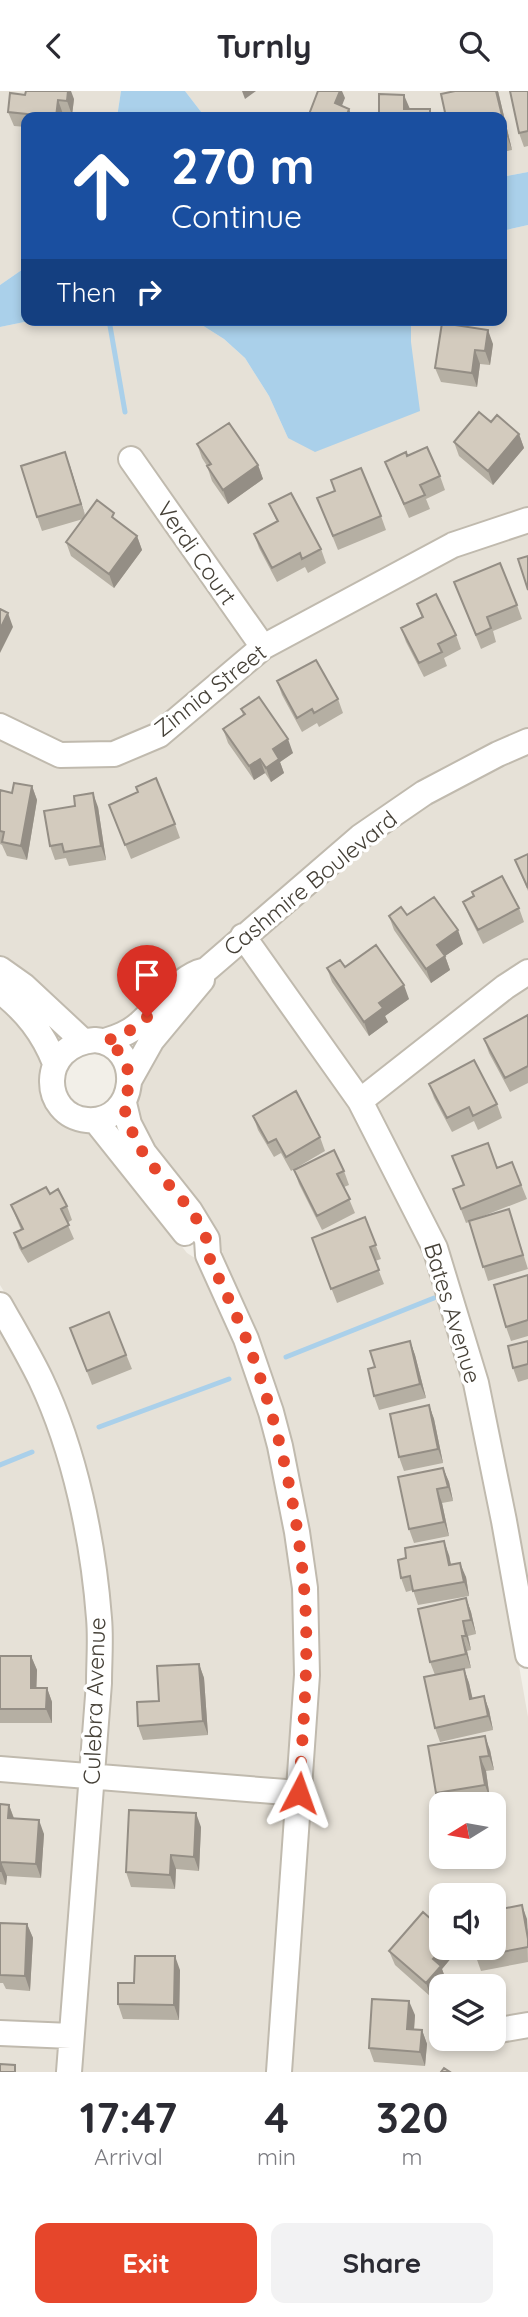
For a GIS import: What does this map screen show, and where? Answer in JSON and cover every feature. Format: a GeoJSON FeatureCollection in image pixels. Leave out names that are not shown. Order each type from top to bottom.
{"type":"FeatureCollection","features":[{"type":"Feature","properties":{"kind":"street","name":"Verdi Court"},"geometry":{"type":"LineString","coordinates":[[131,459],[263,646]]}},
{"type":"Feature","properties":{"kind":"street","name":"Zinnia Street"},"geometry":{"type":"LineString","coordinates":[[0,726],[60,755],[114,754],[159,734],[263,646],[453,545],[528,520]]}},
{"type":"Feature","properties":{"kind":"street","name":"Cashmire Boulevard"},"geometry":{"type":"LineString","coordinates":[[126,1092],[152,1040],[201,983],[206,970],[243,936],[370,830],[424,793],[528,741]]}},
{"type":"Feature","properties":{"kind":"street","name":"Bates Avenue"},"geometry":{"type":"LineString","coordinates":[[243,936],[360,1101],[435,1248],[472,1370],[502,1509],[528,1655]]}},
{"type":"Feature","properties":{"kind":"street"},"geometry":{"type":"LineString","coordinates":[[0,969],[94,1041],[115,1047],[123,1056],[128,1067],[126,1092],[135,1139],[154,1168],[190,1210],[207,1239],[208,1255],[246,1339],[280,1446],[297,1532],[304,1588],[307,1675],[279,2072]]}},
{"type":"Feature","properties":{"kind":"street","name":"Cashmire Boulevard"},"geometry":{"type":"LineString","coordinates":[[94,1041],[124,1035],[137,1026],[193,972],[206,970]]}},
{"type":"Feature","properties":{"kind":"street"},"geometry":{"type":"LineString","coordinates":[[360,1101],[505,987],[528,972]]}},
{"type":"Feature","properties":{"kind":"street"},"geometry":{"type":"LineString","coordinates":[[0,991],[38,1028],[55,1063]]}},
{"type":"Feature","properties":{"kind":"street"},"geometry":{"type":"LineString","coordinates":[[94,1041],[70,1047],[55,1063],[53,1087],[57,1102],[74,1117],[94,1120],[117,1110],[126,1092]]}},
{"type":"Feature","properties":{"kind":"street"},"geometry":{"type":"LineString","coordinates":[[94,1120],[196,1247],[208,1255]]}},
{"type":"Feature","properties":{"kind":"street","name":"Culebra Avenue"},"geometry":{"type":"LineString","coordinates":[[0,1305],[41,1381],[67,1447],[77,1484],[94,1576],[99,1621],[99,1683],[69,2072]]}},
{"type":"Feature","properties":{"kind":"street"},"geometry":{"type":"LineString","coordinates":[[0,1769],[299,1793]]}},
{"type":"Feature","properties":{"kind":"street"},"geometry":{"type":"LineString","coordinates":[[506,2029],[528,2025]]}},
{"type":"Feature","properties":{"kind":"street"},"geometry":{"type":"LineString","coordinates":[[0,2033],[71,2036]]}},
{"type":"Feature","properties":{"kind":"shaded area"},"geometry":{"type":"Polygon","coordinates":[[[0,91],[121,91],[118,112],[21,112],[21,270],[0,285],[0,91]]]}},
{"type":"Feature","properties":{"kind":"shaded area"},"geometry":{"type":"Polygon","coordinates":[[[185,91],[528,91],[528,172],[507,176],[507,112],[201,112],[185,91]]]}},
{"type":"Feature","properties":{"kind":"shaded area"},"geometry":{"type":"Polygon","coordinates":[[[528,225],[528,509],[266,634],[134,446],[117,457],[249,645],[153,727],[112,744],[62,746],[0,715],[0,327],[21,323],[21,326],[203,326],[224,339],[245,358],[269,396],[288,438],[411,342],[411,326],[507,326],[507,230],[528,225]]]}},
{"type":"Feature","properties":{"kind":"shaded area"},"geometry":{"type":"Polygon","coordinates":[[[528,530],[528,731],[229,934],[130,1019],[104,1031],[87,1031],[0,957],[0,737],[114,763],[269,654],[457,554],[528,530]]]}},
{"type":"Feature","properties":{"kind":"shaded area"},"geometry":{"type":"Polygon","coordinates":[[[528,752],[528,961],[363,1086],[257,938],[366,844],[430,801],[528,752]]]}},
{"type":"Feature","properties":{"kind":"shaded area"},"geometry":{"type":"Polygon","coordinates":[[[241,951],[351,1106],[425,1252],[465,1385],[494,1523],[528,1717],[528,2015],[506,2019],[506,1974],[429,1974],[429,2051],[506,2051],[506,2038],[528,2034],[528,2072],[289,2072],[315,1587],[220,1255],[223,1252],[145,1135],[135,1103],[139,1083],[161,1045],[214,977],[218,976],[217,972],[241,951]]]}},
{"type":"Feature","properties":{"kind":"shaded area"},"geometry":{"type":"Polygon","coordinates":[[[528,984],[528,1594],[515,1519],[373,1103],[528,984]]]}},
{"type":"Feature","properties":{"kind":"shaded area"},"geometry":{"type":"Polygon","coordinates":[[[0,1004],[29,1034],[89,1129],[187,1253],[198,1260],[236,1343],[270,1449],[287,1533],[294,1589],[296,1675],[289,1782],[103,1768],[110,1620],[20,1318],[0,1285],[0,1004]]]}},
{"type":"Feature","properties":{"kind":"shaded area"},"geometry":{"type":"Polygon","coordinates":[[[0,1326],[32,1386],[67,1486],[89,1621],[89,1683],[82,1766],[0,1759],[0,1326]]]}},
{"type":"Feature","properties":{"kind":"shaded area"},"geometry":{"type":"Polygon","coordinates":[[[0,1779],[80,1785],[61,2026],[0,2023],[0,1779]]]}},
{"type":"Feature","properties":{"kind":"shaded area"},"geometry":{"type":"Polygon","coordinates":[[[101,1787],[287,1802],[268,2072],[79,2072],[101,1787]]]}},
{"type":"Feature","properties":{"kind":"shaded area"},"geometry":{"type":"Polygon","coordinates":[[[0,2043],[60,2045],[58,2072],[0,2072],[0,2043]]]}},
{"type":"Feature","properties":{"kind":"water"},"geometry":{"type":"Polygon","coordinates":[[[121,91],[185,91],[201,112],[118,112],[121,91]]]}},
{"type":"Feature","properties":{"kind":"water"},"geometry":{"type":"Polygon","coordinates":[[[528,172],[528,225],[507,230],[507,176],[528,172]]]}},
{"type":"Feature","properties":{"kind":"water"},"geometry":{"type":"Polygon","coordinates":[[[21,270],[21,323],[0,327],[0,285],[21,270]]]}},
{"type":"Feature","properties":{"kind":"water"},"geometry":{"type":"Polygon","coordinates":[[[203,326],[411,326],[420,411],[315,452],[288,438],[269,396],[245,358],[224,339],[203,326]]]}},
{"type":"Feature","properties":{"kind":"building"},"geometry":{"type":"Polygon","coordinates":[[[26,91],[68,91],[67,101],[58,100],[57,112],[8,112],[10,93],[25,95],[26,91]]]}},
{"type":"Feature","properties":{"kind":"building"},"geometry":{"type":"Polygon","coordinates":[[[318,91],[340,91],[335,103],[349,109],[348,112],[310,112],[318,91]]]}},
{"type":"Feature","properties":{"kind":"building"},"geometry":{"type":"Polygon","coordinates":[[[455,91],[496,91],[501,112],[445,112],[441,94],[455,91]]]}},
{"type":"Feature","properties":{"kind":"building"},"geometry":{"type":"Polygon","coordinates":[[[510,91],[528,91],[528,131],[519,133],[510,91]]]}},
{"type":"Feature","properties":{"kind":"building"},"geometry":{"type":"Polygon","coordinates":[[[379,94],[404,95],[404,109],[430,109],[430,112],[379,112],[379,94]]]}},
{"type":"Feature","properties":{"kind":"building"},"geometry":{"type":"Polygon","coordinates":[[[442,326],[488,330],[485,351],[475,350],[472,373],[435,368],[442,326]]]}},
{"type":"Feature","properties":{"kind":"building"},"geometry":{"type":"Polygon","coordinates":[[[479,412],[491,422],[497,415],[519,434],[488,471],[454,442],[479,412]]]}},
{"type":"Feature","properties":{"kind":"building"},"geometry":{"type":"Polygon","coordinates":[[[229,423],[258,465],[223,490],[207,466],[211,464],[197,444],[229,423]]]}},
{"type":"Feature","properties":{"kind":"building"},"geometry":{"type":"Polygon","coordinates":[[[427,447],[440,476],[420,485],[425,495],[404,504],[385,462],[406,452],[407,456],[427,447]]]}},
{"type":"Feature","properties":{"kind":"building"},"geometry":{"type":"Polygon","coordinates":[[[65,452],[81,504],[37,517],[21,466],[65,452]]]}},
{"type":"Feature","properties":{"kind":"building"},"geometry":{"type":"Polygon","coordinates":[[[361,468],[381,516],[333,536],[317,498],[335,491],[331,480],[361,468]]]}},
{"type":"Feature","properties":{"kind":"building"},"geometry":{"type":"Polygon","coordinates":[[[291,493],[321,549],[302,559],[300,553],[272,568],[254,534],[278,521],[269,504],[291,493]]]}},
{"type":"Feature","properties":{"kind":"building"},"geometry":{"type":"Polygon","coordinates":[[[97,500],[114,513],[112,517],[137,536],[109,574],[66,542],[97,500]]]}},
{"type":"Feature","properties":{"kind":"building"},"geometry":{"type":"Polygon","coordinates":[[[528,556],[528,590],[518,559],[528,556]]]}},
{"type":"Feature","properties":{"kind":"building"},"geometry":{"type":"Polygon","coordinates":[[[500,563],[517,605],[487,617],[491,628],[476,635],[454,582],[500,563]]]}},
{"type":"Feature","properties":{"kind":"building"},"geometry":{"type":"Polygon","coordinates":[[[436,594],[456,635],[438,644],[442,652],[419,663],[401,628],[423,617],[417,604],[436,594]]]}},
{"type":"Feature","properties":{"kind":"building"},"geometry":{"type":"Polygon","coordinates":[[[0,609],[8,613],[0,629],[0,609]]]}},
{"type":"Feature","properties":{"kind":"building"},"geometry":{"type":"Polygon","coordinates":[[[316,660],[338,699],[314,713],[312,709],[297,718],[277,681],[316,660]]]}},
{"type":"Feature","properties":{"kind":"building"},"geometry":{"type":"Polygon","coordinates":[[[259,697],[288,739],[273,749],[279,759],[266,768],[260,759],[249,766],[223,729],[245,714],[241,709],[259,697]]]}},
{"type":"Feature","properties":{"kind":"building"},"geometry":{"type":"Polygon","coordinates":[[[156,778],[175,824],[125,845],[109,805],[138,792],[136,787],[156,778]]]}},
{"type":"Feature","properties":{"kind":"building"},"geometry":{"type":"Polygon","coordinates":[[[14,783],[32,786],[21,846],[2,842],[4,832],[0,831],[0,790],[12,793],[14,783]]]}},
{"type":"Feature","properties":{"kind":"building"},"geometry":{"type":"Polygon","coordinates":[[[93,793],[101,846],[64,852],[62,844],[50,846],[44,811],[75,806],[74,796],[93,793]]]}},
{"type":"Feature","properties":{"kind":"building"},"geometry":{"type":"Polygon","coordinates":[[[528,854],[528,888],[515,860],[528,854]]]}},
{"type":"Feature","properties":{"kind":"building"},"geometry":{"type":"Polygon","coordinates":[[[502,876],[519,908],[478,930],[463,902],[474,896],[472,892],[502,876]]]}},
{"type":"Feature","properties":{"kind":"building"},"geometry":{"type":"Polygon","coordinates":[[[434,897],[458,930],[437,945],[445,956],[426,969],[389,916],[401,907],[407,915],[434,897]]]}},
{"type":"Feature","properties":{"kind":"building"},"geometry":{"type":"Polygon","coordinates":[[[376,945],[404,985],[379,1003],[383,1008],[364,1022],[327,968],[340,960],[345,967],[376,945]]]}},
{"type":"Feature","properties":{"kind":"building"},"geometry":{"type":"Polygon","coordinates":[[[528,1015],[528,1066],[505,1078],[484,1039],[528,1015]]]}},
{"type":"Feature","properties":{"kind":"building"},"geometry":{"type":"Polygon","coordinates":[[[474,1060],[497,1104],[473,1116],[469,1107],[447,1118],[429,1084],[474,1060]]]}},
{"type":"Feature","properties":{"kind":"building"},"geometry":{"type":"Polygon","coordinates":[[[296,1091],[320,1137],[286,1157],[276,1139],[268,1143],[253,1116],[296,1091]]]}},
{"type":"Feature","properties":{"kind":"building"},"geometry":{"type":"Polygon","coordinates":[[[488,1143],[497,1168],[512,1162],[521,1185],[461,1209],[453,1189],[464,1185],[452,1156],[488,1143]]]}},
{"type":"Feature","properties":{"kind":"building"},"geometry":{"type":"Polygon","coordinates":[[[334,1150],[344,1171],[337,1174],[350,1199],[317,1216],[294,1170],[334,1150]]]}},
{"type":"Feature","properties":{"kind":"building"},"geometry":{"type":"Polygon","coordinates":[[[46,1187],[50,1194],[58,1189],[67,1206],[61,1209],[69,1225],[22,1249],[14,1233],[23,1229],[11,1205],[46,1187]]]}},
{"type":"Feature","properties":{"kind":"building"},"geometry":{"type":"Polygon","coordinates":[[[509,1209],[523,1255],[483,1267],[469,1221],[509,1209]]]}},
{"type":"Feature","properties":{"kind":"building"},"geometry":{"type":"Polygon","coordinates":[[[365,1217],[376,1245],[370,1247],[379,1270],[331,1289],[312,1238],[365,1217]]]}},
{"type":"Feature","properties":{"kind":"building"},"geometry":{"type":"Polygon","coordinates":[[[528,1275],[528,1320],[506,1327],[494,1285],[528,1275]]]}},
{"type":"Feature","properties":{"kind":"building"},"geometry":{"type":"Polygon","coordinates":[[[109,1312],[126,1355],[87,1371],[70,1328],[109,1312]]]}},
{"type":"Feature","properties":{"kind":"building"},"geometry":{"type":"Polygon","coordinates":[[[410,1341],[420,1384],[374,1396],[368,1369],[375,1367],[370,1351],[410,1341]]]}},
{"type":"Feature","properties":{"kind":"building"},"geometry":{"type":"Polygon","coordinates":[[[528,1341],[528,1364],[513,1368],[508,1346],[528,1341]]]}},
{"type":"Feature","properties":{"kind":"building"},"geometry":{"type":"Polygon","coordinates":[[[429,1405],[438,1449],[399,1457],[390,1414],[429,1405]]]}},
{"type":"Feature","properties":{"kind":"building"},"geometry":{"type":"Polygon","coordinates":[[[443,1468],[448,1487],[437,1489],[444,1522],[409,1529],[398,1477],[443,1468]]]}},
{"type":"Feature","properties":{"kind":"building"},"geometry":{"type":"Polygon","coordinates":[[[444,1541],[449,1565],[460,1563],[464,1582],[413,1591],[410,1576],[401,1578],[398,1560],[406,1558],[405,1548],[444,1541]]]}},
{"type":"Feature","properties":{"kind":"building"},"geometry":{"type":"Polygon","coordinates":[[[466,1598],[471,1620],[463,1621],[466,1636],[462,1636],[466,1654],[430,1662],[418,1609],[466,1598]]]}},
{"type":"Feature","properties":{"kind":"building"},"geometry":{"type":"Polygon","coordinates":[[[0,1656],[31,1656],[31,1688],[47,1688],[46,1709],[0,1709],[0,1656]]]}},
{"type":"Feature","properties":{"kind":"building"},"geometry":{"type":"Polygon","coordinates":[[[199,1664],[203,1721],[138,1726],[137,1702],[159,1701],[157,1666],[199,1664]]]}},
{"type":"Feature","properties":{"kind":"building"},"geometry":{"type":"Polygon","coordinates":[[[464,1669],[470,1699],[484,1696],[488,1716],[435,1728],[424,1677],[464,1669]]]}},
{"type":"Feature","properties":{"kind":"building"},"geometry":{"type":"Polygon","coordinates":[[[485,1736],[489,1756],[480,1757],[485,1785],[436,1792],[428,1746],[485,1736]]]}},
{"type":"Feature","properties":{"kind":"building"},"geometry":{"type":"Polygon","coordinates":[[[0,1804],[9,1805],[8,1818],[39,1820],[36,1864],[1,1862],[0,1871],[0,1804]]]}},
{"type":"Feature","properties":{"kind":"building"},"geometry":{"type":"Polygon","coordinates":[[[129,1810],[196,1813],[194,1857],[171,1855],[170,1875],[126,1872],[129,1810]]]}},
{"type":"Feature","properties":{"kind":"building"},"geometry":{"type":"Polygon","coordinates":[[[522,1905],[528,1947],[506,1951],[506,1908],[522,1905]]]}},
{"type":"Feature","properties":{"kind":"building"},"geometry":{"type":"Polygon","coordinates":[[[423,1912],[429,1917],[429,1960],[434,1960],[441,1966],[434,1974],[429,1974],[426,1983],[389,1951],[423,1912]]]}},
{"type":"Feature","properties":{"kind":"building"},"geometry":{"type":"Polygon","coordinates":[[[0,1923],[27,1924],[25,1976],[0,1975],[0,1923]]]}},
{"type":"Feature","properties":{"kind":"building"},"geometry":{"type":"Polygon","coordinates":[[[135,1956],[175,1956],[174,2005],[118,2004],[118,1983],[134,1983],[135,1956]]]}},
{"type":"Feature","properties":{"kind":"building"},"geometry":{"type":"Polygon","coordinates":[[[372,1999],[409,2001],[407,2029],[422,2030],[420,2052],[369,2048],[372,1999]]]}},
{"type":"Feature","properties":{"kind":"building"},"geometry":{"type":"Polygon","coordinates":[[[0,2064],[15,2065],[15,2072],[0,2072],[0,2064]]]}},
{"type":"Feature","properties":{"kind":"waterway"},"geometry":{"type":"LineString","coordinates":[[110,326],[125,412]]}},
{"type":"Feature","properties":{"kind":"waterway"},"geometry":{"type":"LineString","coordinates":[[286,1357],[434,1298]]}},
{"type":"Feature","properties":{"kind":"waterway"},"geometry":{"type":"LineString","coordinates":[[99,1427],[229,1379]]}},
{"type":"Feature","properties":{"kind":"waterway"},"geometry":{"type":"LineString","coordinates":[[0,1465],[32,1452]]}},
{"type":"Feature","properties":{"kind":"route"},"geometry":{"type":"LineString","coordinates":[[147,1017],[124,1035],[105,1041],[123,1056],[128,1067],[128,1092],[124,1103],[135,1139],[154,1168],[190,1210],[207,1239],[208,1255],[246,1339],[271,1412],[297,1532],[304,1588],[307,1675],[299,1793]]}}]}
